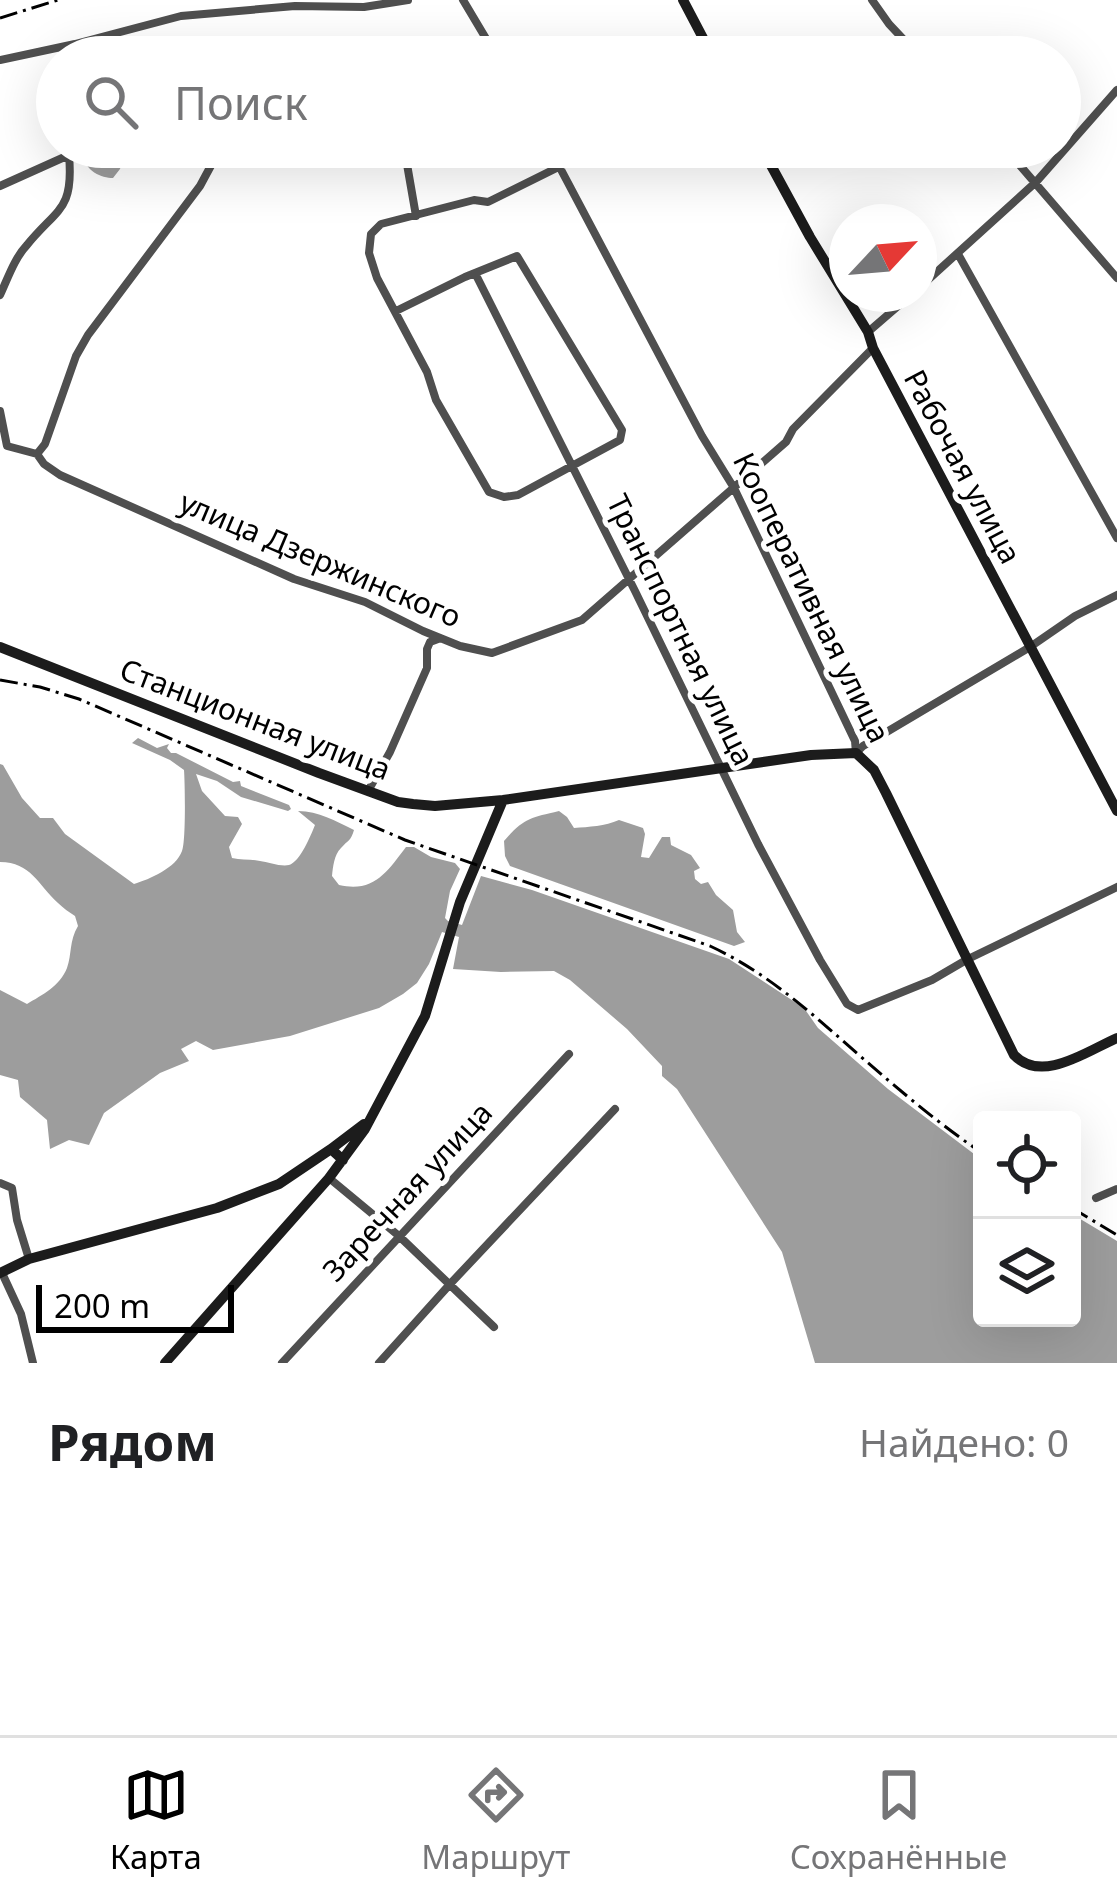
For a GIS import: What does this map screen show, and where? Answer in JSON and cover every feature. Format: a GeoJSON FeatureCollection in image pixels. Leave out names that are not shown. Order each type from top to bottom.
{"type":"FeatureCollection","features":[{"type":"Feature","properties":{"kind":"street"},"geometry":{"type":"LineString","coordinates":[[107,36],[194,14],[295,6],[364,7],[408,0]]}},
{"type":"Feature","properties":{"kind":"street"},"geometry":{"type":"LineString","coordinates":[[463,0],[484,36]]}},
{"type":"Feature","properties":{"kind":"street"},"geometry":{"type":"LineString","coordinates":[[683,0],[702,36]]}},
{"type":"Feature","properties":{"kind":"street"},"geometry":{"type":"LineString","coordinates":[[872,0],[900,36]]}},
{"type":"Feature","properties":{"kind":"street"},"geometry":{"type":"LineString","coordinates":[[0,60],[36,52]]}},
{"type":"Feature","properties":{"kind":"street"},"geometry":{"type":"LineString","coordinates":[[1081,131],[1117,90]]}},
{"type":"Feature","properties":{"kind":"street"},"geometry":{"type":"LineString","coordinates":[[0,186],[40,168]]}},
{"type":"Feature","properties":{"kind":"street"},"geometry":{"type":"LineString","coordinates":[[0,295],[28,243],[62,208],[70,168]]}},
{"type":"Feature","properties":{"kind":"street"},"geometry":{"type":"LineString","coordinates":[[0,411],[3,443],[37,454],[88,335],[209,168]]}},
{"type":"Feature","properties":{"kind":"street"},"geometry":{"type":"LineString","coordinates":[[408,168],[416,217]]}},
{"type":"Feature","properties":{"kind":"street"},"geometry":{"type":"LineString","coordinates":[[396,311],[517,256],[622,437],[518,495],[489,492],[436,400],[369,253],[375,227],[473,200],[488,202],[561,168]]}},
{"type":"Feature","properties":{"kind":"street","name":"Кооперативная улица"},"geometry":{"type":"LineString","coordinates":[[561,168],[734,488],[855,740],[856,753],[874,770],[1014,1055],[1030,1066],[1047,1068],[1117,1038]]}},
{"type":"Feature","properties":{"kind":"street","name":"Рабочая улица"},"geometry":{"type":"LineString","coordinates":[[772,168],[868,332],[1117,812]]}},
{"type":"Feature","properties":{"kind":"street"},"geometry":{"type":"LineString","coordinates":[[1023,168],[1117,278]]}},
{"type":"Feature","properties":{"kind":"street"},"geometry":{"type":"LineString","coordinates":[[937,272],[1048,168]]}},
{"type":"Feature","properties":{"kind":"street"},"geometry":{"type":"LineString","coordinates":[[958,254],[1117,538]]}},
{"type":"Feature","properties":{"kind":"street","name":"Транспортная улица"},"geometry":{"type":"LineString","coordinates":[[476,274],[799,922],[848,1004],[858,1010],[887,1000],[968,959]]}},
{"type":"Feature","properties":{"kind":"street"},"geometry":{"type":"LineString","coordinates":[[868,332],[891,312]]}},
{"type":"Feature","properties":{"kind":"street"},"geometry":{"type":"LineString","coordinates":[[630,580],[786,442],[793,429],[873,348]]}},
{"type":"Feature","properties":{"kind":"street","name":"улица Дзержинского"},"geometry":{"type":"LineString","coordinates":[[37,454],[60,475],[247,560],[365,602],[440,638],[492,652],[582,620],[630,580]]}},
{"type":"Feature","properties":{"kind":"street"},"geometry":{"type":"LineString","coordinates":[[856,753],[1075,616],[1117,595]]}},
{"type":"Feature","properties":{"kind":"street"},"geometry":{"type":"LineString","coordinates":[[414,627],[427,649]]}},
{"type":"Feature","properties":{"kind":"street"},"geometry":{"type":"LineString","coordinates":[[368,791],[428,668],[430,642],[440,638]]}},
{"type":"Feature","properties":{"kind":"street","name":"Станционная улица"},"geometry":{"type":"LineString","coordinates":[[0,646],[368,791],[423,806],[503,800],[811,755],[856,753]]}},
{"type":"Feature","properties":{"kind":"street"},"geometry":{"type":"LineString","coordinates":[[165,1363],[328,1178],[371,1118],[419,1030],[460,902],[503,800]]}},
{"type":"Feature","properties":{"kind":"street"},"geometry":{"type":"LineString","coordinates":[[968,959],[1117,887]]}},
{"type":"Feature","properties":{"kind":"street","name":"Заречная улица"},"geometry":{"type":"LineString","coordinates":[[282,1363],[569,1054]]}},
{"type":"Feature","properties":{"kind":"street"},"geometry":{"type":"LineString","coordinates":[[380,1363],[615,1109]]}},
{"type":"Feature","properties":{"kind":"street"},"geometry":{"type":"LineString","coordinates":[[33,1363],[21,1314],[1,1273],[29,1259],[217,1208],[279,1184],[371,1118]]}},
{"type":"Feature","properties":{"kind":"street"},"geometry":{"type":"LineString","coordinates":[[331,1149],[343,1160]]}},
{"type":"Feature","properties":{"kind":"street"},"geometry":{"type":"LineString","coordinates":[[328,1178],[399,1236],[494,1328]]}},
{"type":"Feature","properties":{"kind":"street"},"geometry":{"type":"LineString","coordinates":[[0,1183],[12,1188],[29,1259]]}},
{"type":"Feature","properties":{"kind":"street"},"geometry":{"type":"LineString","coordinates":[[1096,1198],[1117,1189]]}},
{"type":"Feature","properties":{"kind":"shaded area"},"geometry":{"type":"Polygon","coordinates":[[[89,168],[120,168],[113,178],[89,168]]]}},
{"type":"Feature","properties":{"kind":"shaded area"},"geometry":{"type":"Polygon","coordinates":[[[138,738],[157,748],[169,744],[171,753],[289,805],[288,811],[241,797],[196,774],[202,791],[225,816],[238,817],[242,824],[229,847],[232,858],[293,863],[315,825],[298,811],[313,813],[354,830],[334,861],[332,876],[339,885],[371,883],[406,847],[414,847],[460,869],[450,891],[448,921],[462,925],[481,876],[729,959],[804,1008],[818,1028],[888,1089],[973,1153],[973,1327],[1081,1327],[1081,1219],[1117,1241],[1117,1363],[815,1363],[782,1252],[677,1089],[662,1076],[662,1066],[627,1029],[554,971],[453,969],[459,937],[442,932],[417,983],[379,1008],[290,1036],[213,1050],[196,1041],[181,1049],[189,1061],[160,1073],[104,1113],[89,1145],[69,1140],[50,1149],[47,1120],[20,1097],[18,1080],[0,1075],[0,990],[27,1004],[50,989],[67,968],[78,926],[75,916],[27,870],[0,862],[0,764],[40,818],[53,818],[65,834],[134,884],[174,863],[182,851],[185,825],[184,770],[132,743],[138,738]]]}},
{"type":"Feature","properties":{"kind":"shaded area"},"geometry":{"type":"Polygon","coordinates":[[[559,811],[574,828],[619,820],[643,828],[641,857],[649,858],[662,837],[670,837],[671,845],[691,855],[700,868],[694,871],[695,879],[708,882],[733,910],[737,932],[745,942],[734,946],[510,866],[504,841],[528,820],[559,811]]]}},
{"type":"Feature","properties":{"kind":"railway"},"geometry":{"type":"LineString","coordinates":[[0,18],[58,0]]}},
{"type":"Feature","properties":{"kind":"railway"},"geometry":{"type":"LineString","coordinates":[[0,680],[79,699],[405,840],[710,946],[788,995],[973,1146]]}},
{"type":"Feature","properties":{"kind":"railway"},"geometry":{"type":"LineString","coordinates":[[1081,1213],[1117,1235]]}}]}
